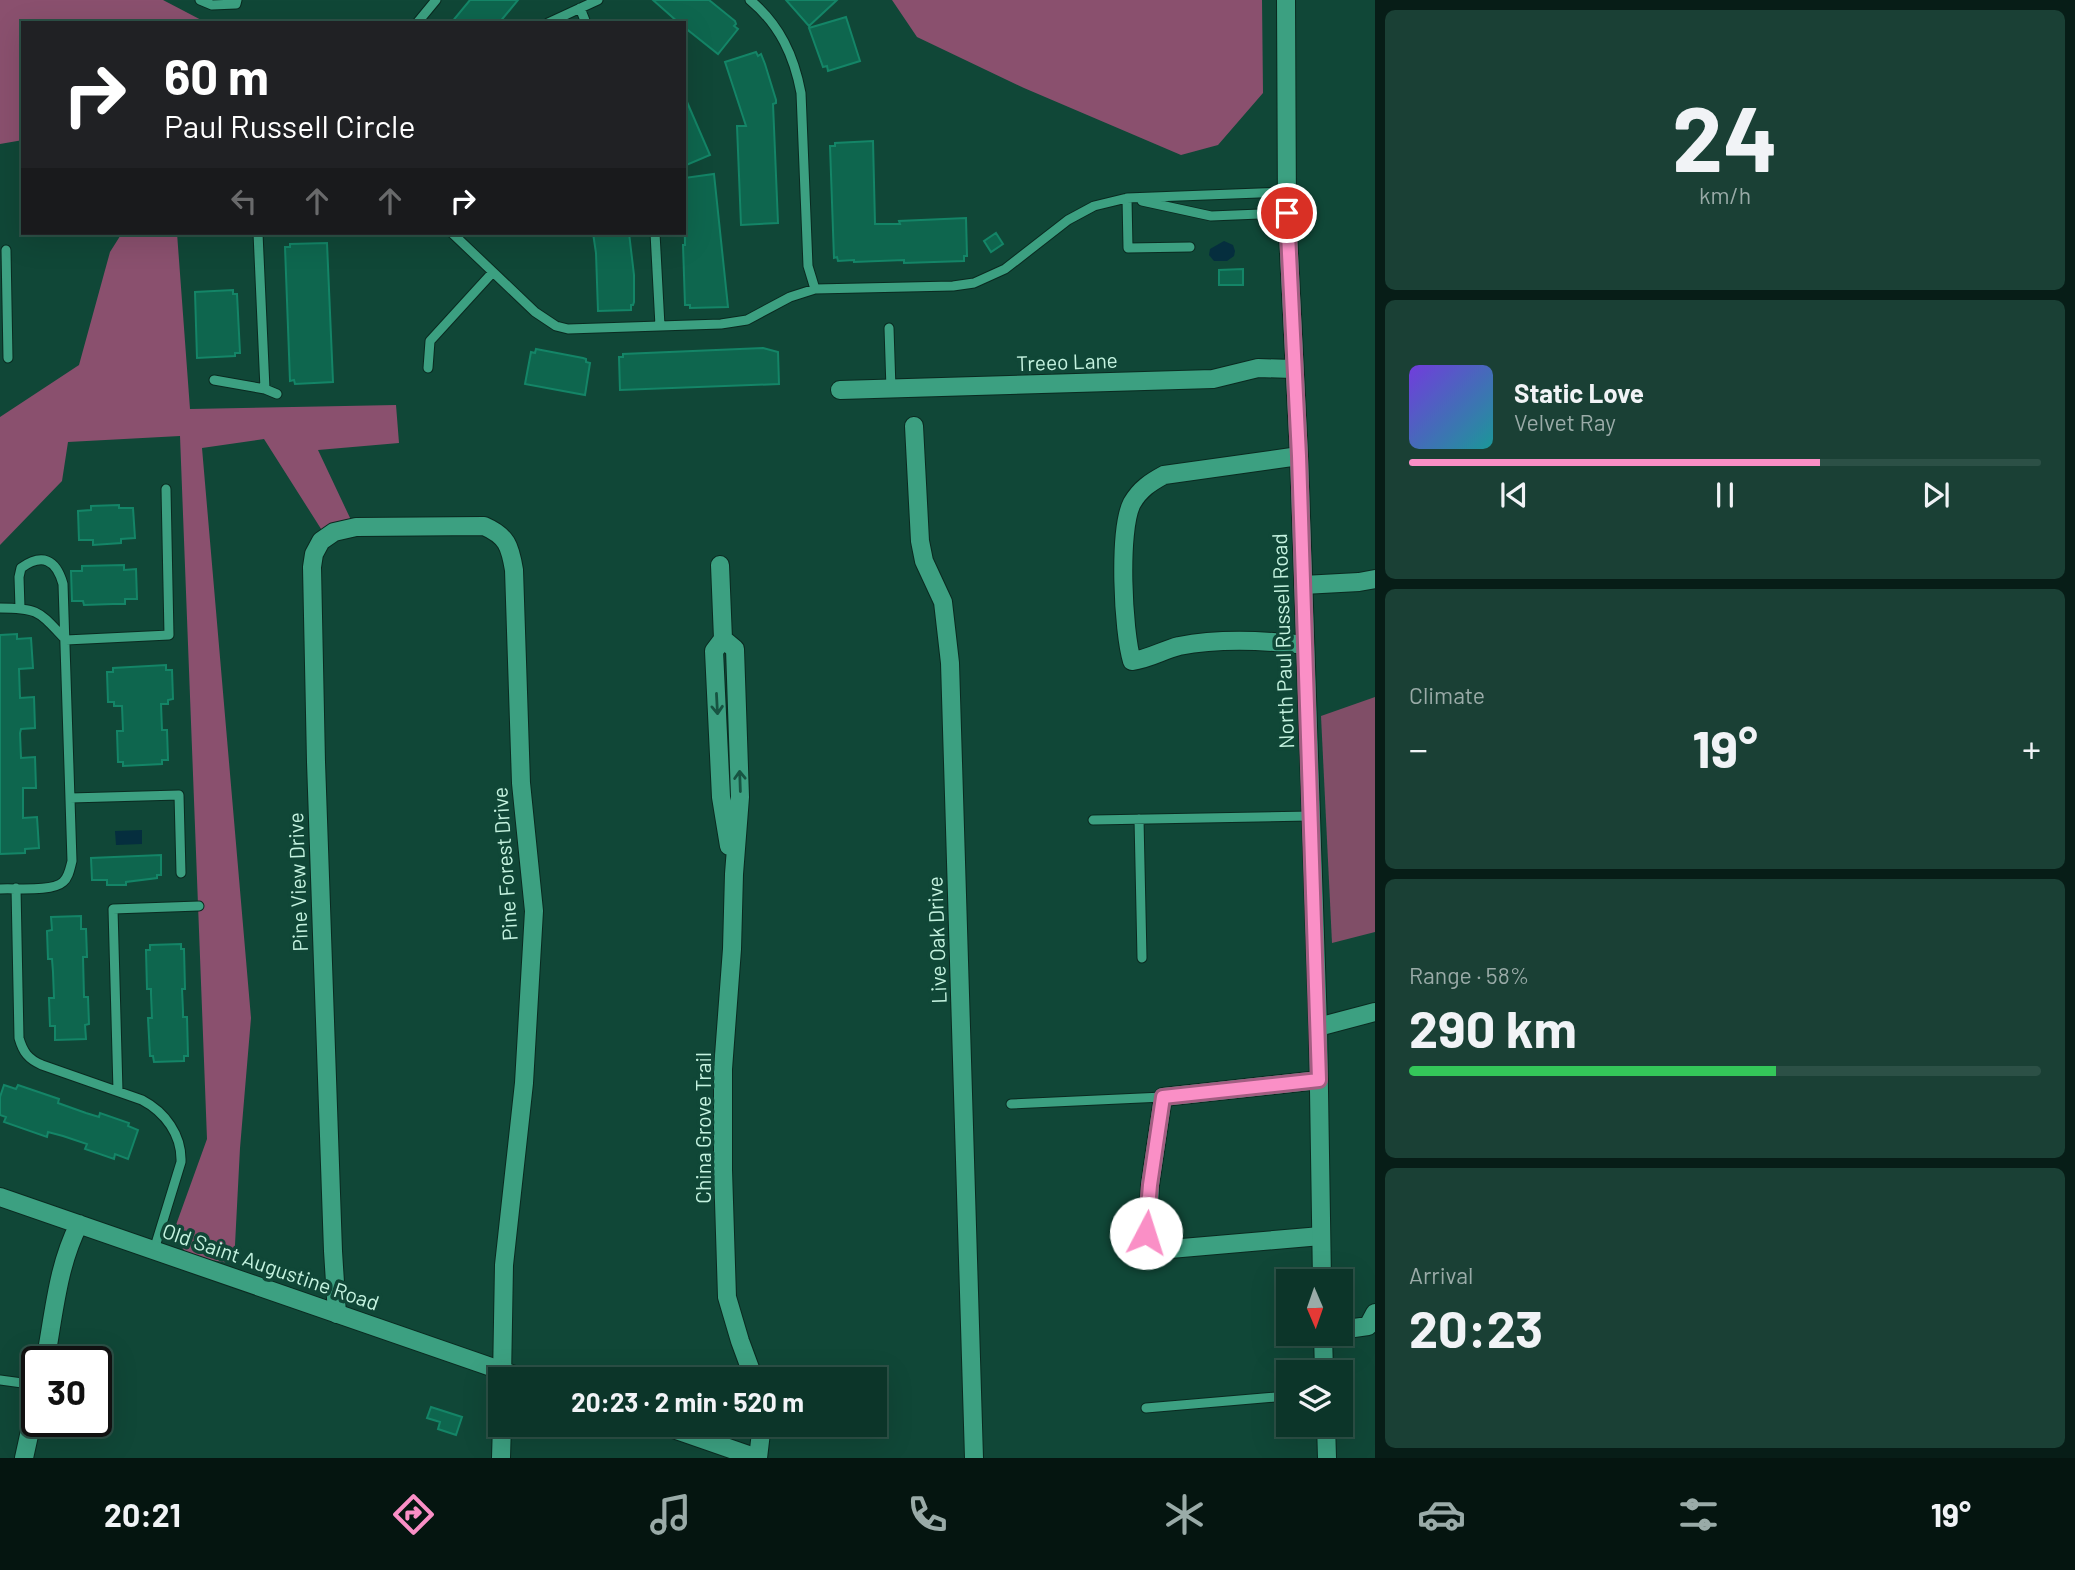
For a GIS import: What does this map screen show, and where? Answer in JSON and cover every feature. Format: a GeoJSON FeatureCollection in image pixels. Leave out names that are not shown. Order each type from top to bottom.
{"type":"FeatureCollection","features":[{"type":"Feature","properties":{"kind":"street","name":"North Paul Russell Road"},"geometry":{"type":"LineString","coordinates":[[1286,0],[1286,192],[1299,456],[1318,1027],[1322,1269]]}},
{"type":"Feature","properties":{"kind":"street","name":"Treeo Lane"},"geometry":{"type":"LineString","coordinates":[[840,390],[1213,379],[1258,368],[1293,369]]}},
{"type":"Feature","properties":{"kind":"street","name":"Live Oak Drive"},"geometry":{"type":"LineString","coordinates":[[914,426],[920,541],[924,561],[943,602],[950,663],[974,1458]]}},
{"type":"Feature","properties":{"kind":"street"},"geometry":{"type":"LineString","coordinates":[[1299,456],[1164,475],[1147,484],[1132,504],[1125,527],[1124,601],[1128,647],[1132,661],[1146,659],[1175,647],[1204,642],[1305,645]]}},
{"type":"Feature","properties":{"kind":"street","name":"Pine View Drive"},"geometry":{"type":"LineString","coordinates":[[337,1314],[332,1251],[312,567],[314,554],[321,541],[334,532],[356,527],[408,526]]}},
{"type":"Feature","properties":{"kind":"street","name":"Pine Forest Drive"},"geometry":{"type":"LineString","coordinates":[[408,526],[484,526],[504,538],[512,553],[514,570],[521,783],[534,923],[524,1083],[505,1265],[502,1367]]}},
{"type":"Feature","properties":{"kind":"street","name":"China Grove Trail"},"geometry":{"type":"LineString","coordinates":[[720,565],[723,639],[735,649],[740,797],[723,1069],[727,1297],[750,1367]]}},
{"type":"Feature","properties":{"kind":"street"},"geometry":{"type":"LineString","coordinates":[[1303,585],[1375,579]]}},
{"type":"Feature","properties":{"kind":"street"},"geometry":{"type":"LineString","coordinates":[[1318,1027],[1375,1012]]}},
{"type":"Feature","properties":{"kind":"street"},"geometry":{"type":"LineString","coordinates":[[1319,1080],[1163,1097],[1150,1185],[1147,1251],[1321,1236]]}},
{"type":"Feature","properties":{"kind":"street","name":"Old Saint Augustine Road"},"geometry":{"type":"LineString","coordinates":[[0,1197],[337,1314],[488,1370]]}},
{"type":"Feature","properties":{"kind":"street"},"geometry":{"type":"LineString","coordinates":[[48,1346],[62,1265],[79,1224]]}},
{"type":"Feature","properties":{"kind":"street"},"geometry":{"type":"LineString","coordinates":[[1353,1328],[1368,1326],[1375,1313]]}},
{"type":"Feature","properties":{"kind":"street"},"geometry":{"type":"LineString","coordinates":[[24,1458],[29,1437]]}},
{"type":"Feature","properties":{"kind":"street"},"geometry":{"type":"LineString","coordinates":[[501,1458],[502,1437]]}},
{"type":"Feature","properties":{"kind":"street"},"geometry":{"type":"LineString","coordinates":[[696,1437],[757,1458],[760,1437]]}},
{"type":"Feature","properties":{"kind":"street"},"geometry":{"type":"LineString","coordinates":[[1326,1437],[1327,1458]]}},
{"type":"Feature","properties":{"kind":"lane"},"geometry":{"type":"LineString","coordinates":[[200,0],[212,5],[236,4],[237,0]]}},
{"type":"Feature","properties":{"kind":"lane"},"geometry":{"type":"LineString","coordinates":[[419,21],[436,0]]}},
{"type":"Feature","properties":{"kind":"lane"},"geometry":{"type":"LineString","coordinates":[[552,21],[598,0]]}},
{"type":"Feature","properties":{"kind":"lane"},"geometry":{"type":"LineString","coordinates":[[750,0],[785,41],[798,78],[801,93],[808,266],[815,289]]}},
{"type":"Feature","properties":{"kind":"lane"},"geometry":{"type":"LineString","coordinates":[[580,8],[585,21]]}},
{"type":"Feature","properties":{"kind":"lane"},"geometry":{"type":"LineString","coordinates":[[454,235],[535,312],[556,326],[568,329],[721,324],[747,320],[790,298],[815,289],[953,286],[974,283],[1006,269],[1068,220],[1094,206],[1127,198],[1286,192]]}},
{"type":"Feature","properties":{"kind":"lane"},"geometry":{"type":"LineString","coordinates":[[1198,195],[1199,214]]}},
{"type":"Feature","properties":{"kind":"lane"},"geometry":{"type":"LineString","coordinates":[[1127,198],[1211,216],[1287,213]]}},
{"type":"Feature","properties":{"kind":"lane"},"geometry":{"type":"LineString","coordinates":[[1127,198],[1128,248],[1190,247]]}},
{"type":"Feature","properties":{"kind":"lane"},"geometry":{"type":"LineString","coordinates":[[258,235],[265,389]]}},
{"type":"Feature","properties":{"kind":"lane"},"geometry":{"type":"LineString","coordinates":[[655,235],[660,326]]}},
{"type":"Feature","properties":{"kind":"lane"},"geometry":{"type":"LineString","coordinates":[[6,250],[4,325],[8,358]]}},
{"type":"Feature","properties":{"kind":"lane"},"geometry":{"type":"LineString","coordinates":[[428,368],[430,341],[493,272]]}},
{"type":"Feature","properties":{"kind":"lane"},"geometry":{"type":"LineString","coordinates":[[889,328],[891,389]]}},
{"type":"Feature","properties":{"kind":"lane"},"geometry":{"type":"LineString","coordinates":[[214,380],[265,389],[277,394]]}},
{"type":"Feature","properties":{"kind":"lane"},"geometry":{"type":"LineString","coordinates":[[0,608],[27,608],[37,611],[66,639],[169,635],[166,489]]}},
{"type":"Feature","properties":{"kind":"lane"},"geometry":{"type":"LineString","coordinates":[[0,889],[53,887],[64,881],[72,861],[63,584],[57,569],[50,562],[32,560],[21,568],[20,608]]}},
{"type":"Feature","properties":{"kind":"lane"},"geometry":{"type":"LineString","coordinates":[[70,798],[179,794],[181,873]]}},
{"type":"Feature","properties":{"kind":"lane"},"geometry":{"type":"LineString","coordinates":[[1093,820],[1310,816]]}},
{"type":"Feature","properties":{"kind":"lane"},"geometry":{"type":"LineString","coordinates":[[1139,819],[1142,958]]}},
{"type":"Feature","properties":{"kind":"lane"},"geometry":{"type":"LineString","coordinates":[[16,888],[19,1038],[23,1051],[31,1060],[42,1065],[156,1107],[178,1137],[182,1149],[181,1162],[154,1250]]}},
{"type":"Feature","properties":{"kind":"lane"},"geometry":{"type":"LineString","coordinates":[[118,1091],[113,909],[198,906]]}},
{"type":"Feature","properties":{"kind":"lane"},"geometry":{"type":"LineString","coordinates":[[1011,1104],[1163,1097]]}},
{"type":"Feature","properties":{"kind":"lane"},"geometry":{"type":"LineString","coordinates":[[0,1380],[21,1383]]}},
{"type":"Feature","properties":{"kind":"lane"},"geometry":{"type":"LineString","coordinates":[[1146,1408],[1276,1397]]}},
{"type":"Feature","properties":{"kind":"shaded area"},"geometry":{"type":"Polygon","coordinates":[[[0,0],[163,0],[203,21],[21,21],[21,140],[0,144],[0,0]]]}},
{"type":"Feature","properties":{"kind":"shaded area"},"geometry":{"type":"Polygon","coordinates":[[[892,0],[1262,0],[1263,93],[1218,145],[1181,155],[1024,88],[917,37],[892,0]]]}},
{"type":"Feature","properties":{"kind":"shaded area"},"geometry":{"type":"Polygon","coordinates":[[[121,235],[177,235],[190,409],[396,405],[399,443],[318,450],[351,520],[323,532],[264,439],[202,448],[251,1018],[234,1264],[189,1256],[172,1236],[207,1139],[180,436],[68,442],[62,481],[0,545],[0,417],[79,365],[110,252],[121,235]]]}},
{"type":"Feature","properties":{"kind":"shaded area"},"geometry":{"type":"Polygon","coordinates":[[[1375,697],[1375,932],[1332,943],[1321,716],[1375,697]]]}},
{"type":"Feature","properties":{"kind":"water"},"geometry":{"type":"Polygon","coordinates":[[[1224,241],[1233,245],[1234,256],[1227,261],[1214,261],[1209,255],[1210,249],[1224,241]]]}},
{"type":"Feature","properties":{"kind":"water"},"geometry":{"type":"Polygon","coordinates":[[[142,830],[142,844],[116,845],[115,831],[142,830]]]}},
{"type":"Feature","properties":{"kind":"building"},"geometry":{"type":"Polygon","coordinates":[[[470,0],[518,0],[501,21],[453,21],[470,0]]]}},
{"type":"Feature","properties":{"kind":"building"},"geometry":{"type":"Polygon","coordinates":[[[653,0],[709,0],[735,21],[734,26],[738,29],[718,54],[686,29],[686,21],[677,21],[653,0]]]}},
{"type":"Feature","properties":{"kind":"building"},"geometry":{"type":"Polygon","coordinates":[[[786,0],[837,0],[809,26],[786,0]]]}},
{"type":"Feature","properties":{"kind":"building"},"geometry":{"type":"Polygon","coordinates":[[[846,17],[860,61],[828,71],[827,66],[823,67],[809,28],[846,17]]]}},
{"type":"Feature","properties":{"kind":"building"},"geometry":{"type":"Polygon","coordinates":[[[756,52],[758,56],[761,54],[776,100],[773,104],[778,223],[741,225],[737,126],[746,126],[725,62],[756,52]]]}},
{"type":"Feature","properties":{"kind":"building"},"geometry":{"type":"Polygon","coordinates":[[[686,100],[710,155],[686,165],[686,100]]]}},
{"type":"Feature","properties":{"kind":"building"},"geometry":{"type":"Polygon","coordinates":[[[873,141],[875,224],[966,218],[967,256],[964,256],[964,261],[854,262],[838,261],[837,257],[834,258],[830,146],[835,146],[835,143],[873,141]]]}},
{"type":"Feature","properties":{"kind":"building"},"geometry":{"type":"Polygon","coordinates":[[[714,174],[728,307],[690,308],[690,305],[685,305],[683,245],[686,235],[686,178],[714,174]]]}},
{"type":"Feature","properties":{"kind":"building"},"geometry":{"type":"Polygon","coordinates":[[[996,233],[1003,244],[991,252],[984,241],[996,233]]]}},
{"type":"Feature","properties":{"kind":"building"},"geometry":{"type":"Polygon","coordinates":[[[593,235],[629,235],[634,275],[634,302],[631,310],[598,311],[593,235]]]}},
{"type":"Feature","properties":{"kind":"building"},"geometry":{"type":"Polygon","coordinates":[[[327,243],[333,382],[295,384],[294,380],[290,381],[285,247],[290,247],[290,244],[327,243]]]}},
{"type":"Feature","properties":{"kind":"building"},"geometry":{"type":"Polygon","coordinates":[[[1243,269],[1243,285],[1219,285],[1219,270],[1243,269]]]}},
{"type":"Feature","properties":{"kind":"building"},"geometry":{"type":"Polygon","coordinates":[[[233,290],[233,294],[237,294],[240,353],[235,353],[235,356],[197,358],[195,292],[233,290]]]}},
{"type":"Feature","properties":{"kind":"building"},"geometry":{"type":"Polygon","coordinates":[[[763,348],[778,352],[779,384],[620,390],[619,357],[623,357],[623,354],[763,348]]]}},
{"type":"Feature","properties":{"kind":"building"},"geometry":{"type":"Polygon","coordinates":[[[536,349],[586,359],[586,362],[590,363],[585,395],[525,384],[531,352],[535,353],[536,349]]]}},
{"type":"Feature","properties":{"kind":"building"},"geometry":{"type":"Polygon","coordinates":[[[119,505],[119,508],[133,508],[135,538],[121,539],[121,543],[93,545],[93,540],[79,540],[78,511],[91,510],[91,506],[119,505]]]}},
{"type":"Feature","properties":{"kind":"building"},"geometry":{"type":"Polygon","coordinates":[[[124,565],[124,570],[136,569],[137,599],[125,599],[125,604],[84,605],[83,601],[72,601],[71,571],[82,571],[82,566],[124,565]]]}},
{"type":"Feature","properties":{"kind":"building"},"geometry":{"type":"Polygon","coordinates":[[[17,634],[17,639],[31,638],[33,668],[19,669],[20,698],[34,697],[35,728],[21,729],[20,733],[21,758],[35,757],[36,788],[23,788],[23,818],[37,817],[39,848],[25,849],[25,853],[0,854],[0,635],[17,634]]]}},
{"type":"Feature","properties":{"kind":"building"},"geometry":{"type":"Polygon","coordinates":[[[166,665],[166,670],[172,670],[173,699],[168,700],[168,704],[161,704],[162,730],[167,730],[168,760],[162,760],[162,764],[123,766],[123,762],[118,762],[117,731],[123,731],[122,706],[114,706],[114,702],[108,702],[107,672],[113,672],[113,668],[166,665]]]}},
{"type":"Feature","properties":{"kind":"building"},"geometry":{"type":"Polygon","coordinates":[[[161,855],[161,875],[157,875],[157,878],[126,882],[126,885],[107,885],[107,880],[92,880],[91,858],[161,855]]]}},
{"type":"Feature","properties":{"kind":"building"},"geometry":{"type":"Polygon","coordinates":[[[81,916],[81,929],[86,929],[87,957],[83,957],[84,997],[88,997],[89,1024],[85,1025],[86,1039],[55,1040],[55,1026],[50,1026],[49,998],[54,998],[47,931],[52,930],[51,917],[81,916]]]}},
{"type":"Feature","properties":{"kind":"building"},"geometry":{"type":"Polygon","coordinates":[[[181,944],[181,949],[184,949],[183,1017],[187,1017],[188,1056],[184,1056],[184,1061],[154,1062],[153,1056],[150,1056],[148,1018],[152,1018],[151,989],[147,989],[146,950],[150,950],[150,945],[181,944]]]}},
{"type":"Feature","properties":{"kind":"building"},"geometry":{"type":"Polygon","coordinates":[[[4,1085],[16,1089],[18,1085],[59,1099],[58,1103],[86,1113],[99,1117],[100,1113],[129,1123],[128,1126],[138,1130],[128,1159],[115,1154],[114,1159],[85,1149],[87,1144],[48,1132],[47,1137],[4,1122],[6,1117],[0,1115],[0,1097],[4,1085]]]}},
{"type":"Feature","properties":{"kind":"building"},"geometry":{"type":"Polygon","coordinates":[[[431,1407],[462,1417],[456,1435],[438,1429],[440,1422],[427,1418],[431,1407]]]}},
{"type":"Feature","properties":{"kind":"route"},"geometry":{"type":"LineString","coordinates":[[1146,1233],[1163,1097],[1319,1080],[1299,456],[1287,213]]}}]}
